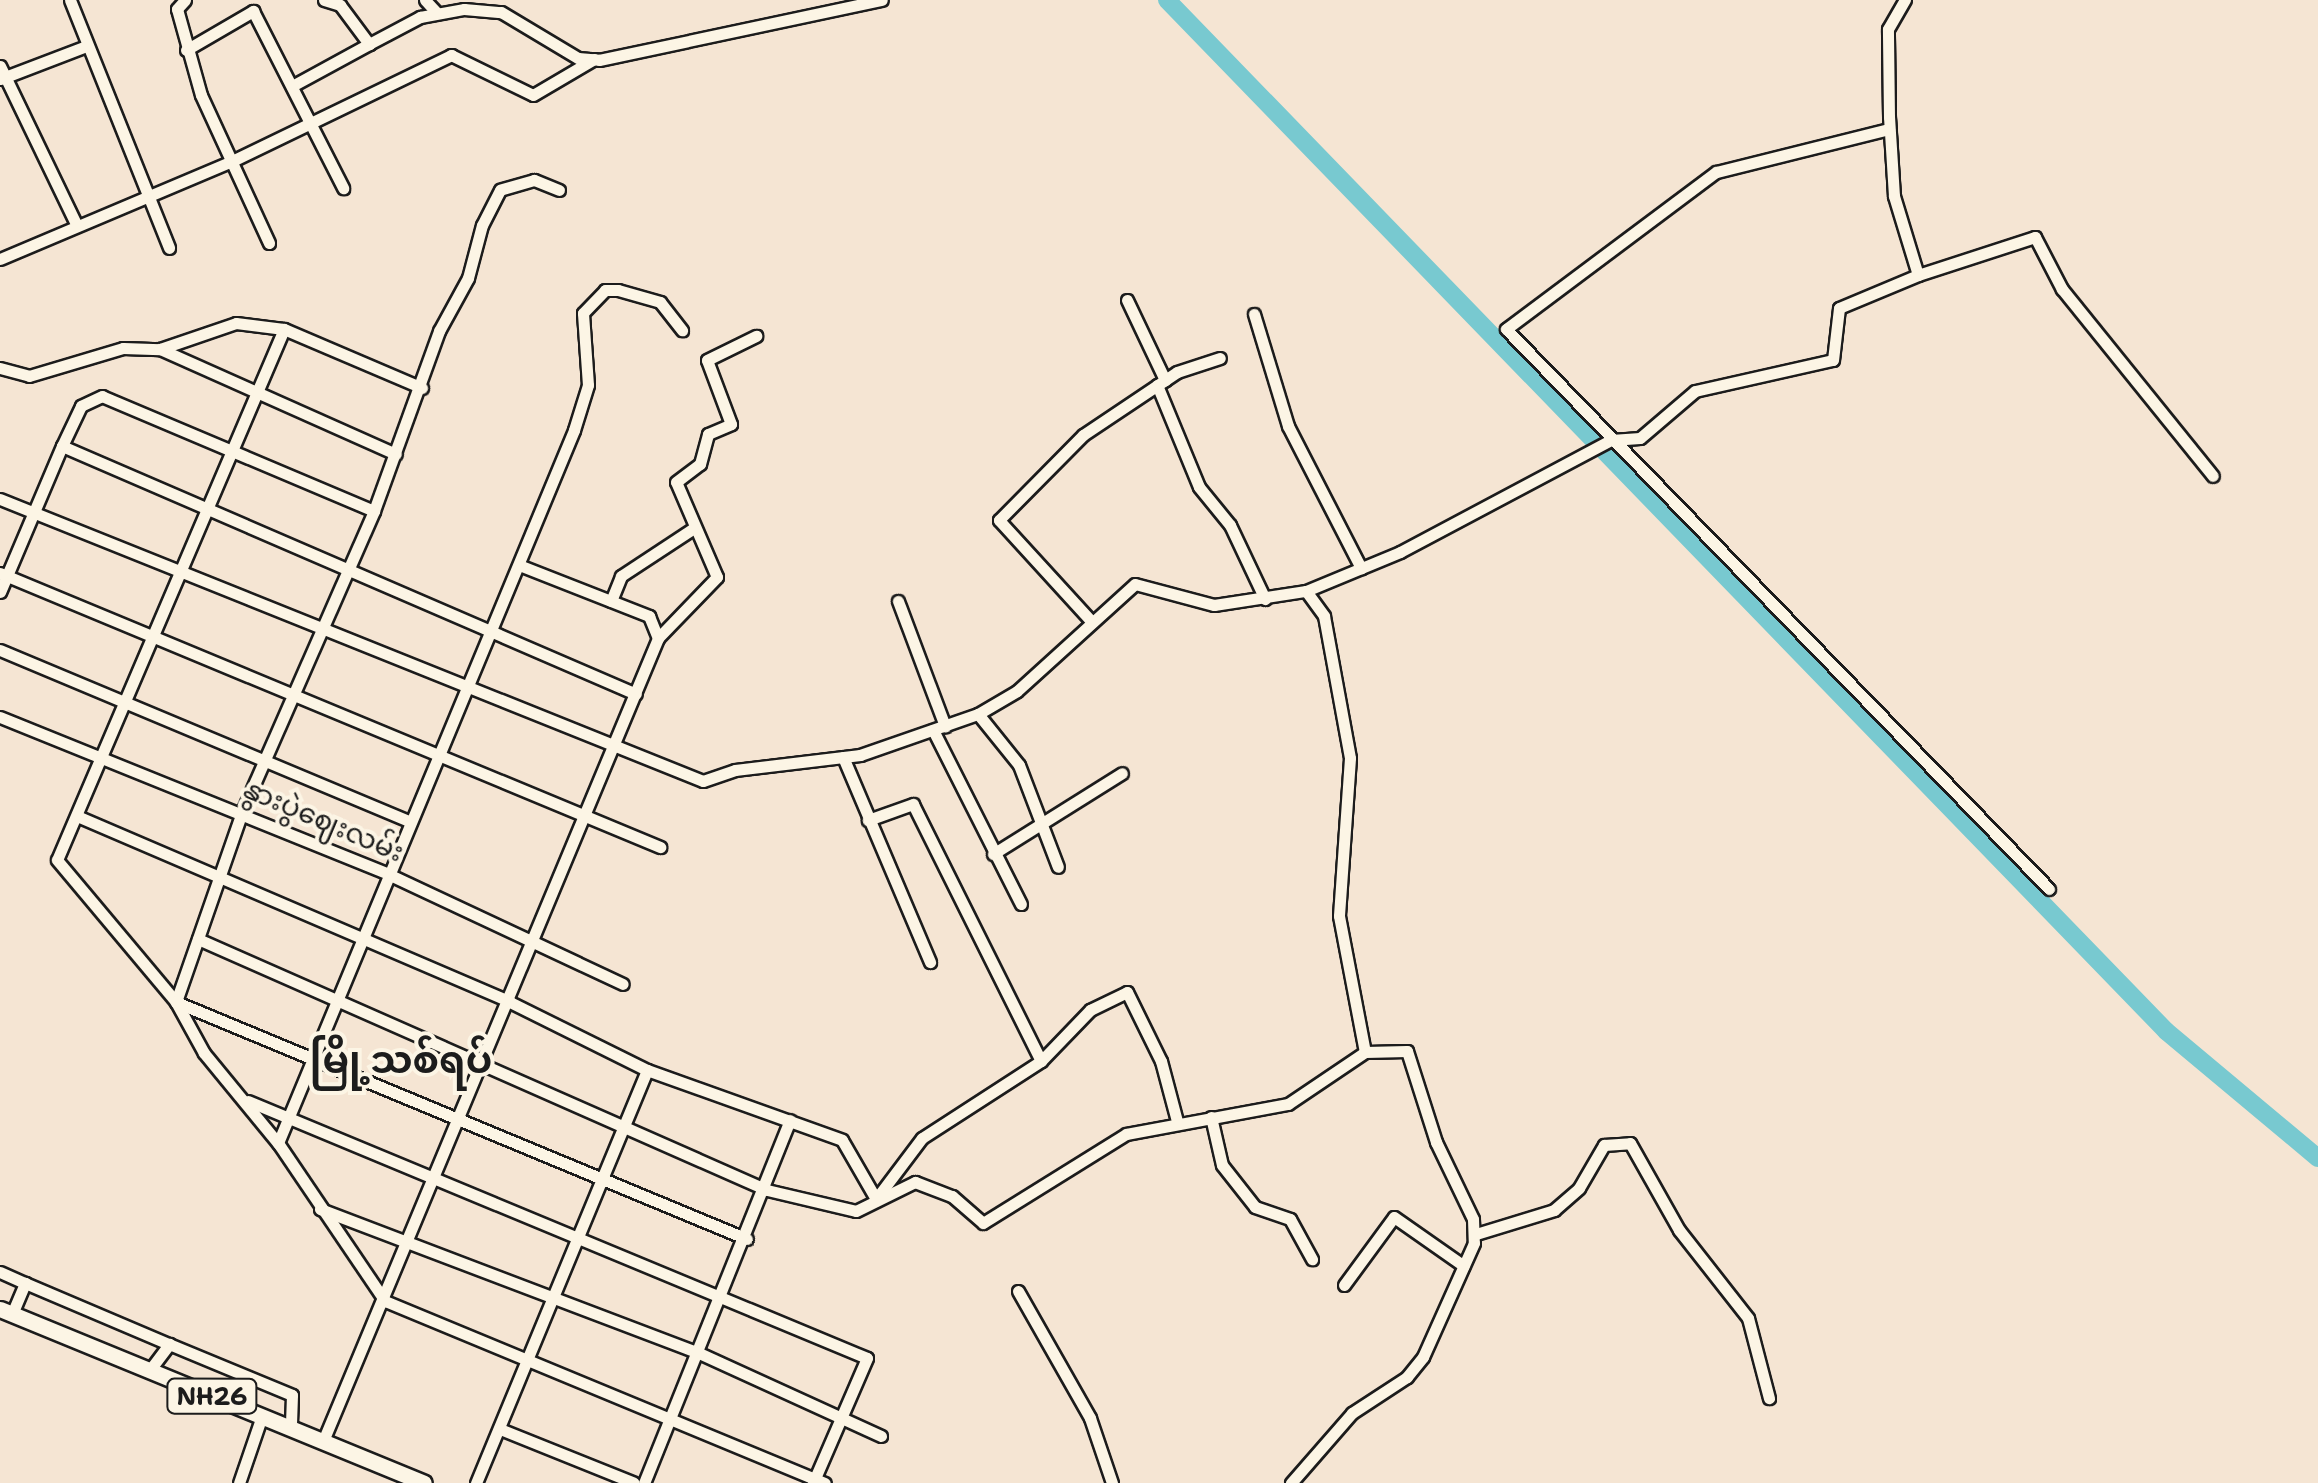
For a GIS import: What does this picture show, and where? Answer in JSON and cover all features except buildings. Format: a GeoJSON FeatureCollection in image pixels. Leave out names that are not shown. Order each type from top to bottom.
{"type":"FeatureCollection","features":[{"type":"Feature","properties":{"kind":"highway","name":"NH26"},"geometry":{"type":"LineString","coordinates":[[6,1311],[323,1440],[398,1478],[424,1483]]}},
{"type":"Feature","properties":{"kind":"street"},"geometry":{"type":"LineString","coordinates":[[70,0],[84,47],[151,196],[169,248]]}},
{"type":"Feature","properties":{"kind":"street"},"geometry":{"type":"LineString","coordinates":[[185,0],[177,9],[186,50],[230,162],[269,243]]}},
{"type":"Feature","properties":{"kind":"street"},"geometry":{"type":"LineString","coordinates":[[324,0],[340,5],[369,44]]}},
{"type":"Feature","properties":{"kind":"street"},"geometry":{"type":"LineString","coordinates":[[425,0],[437,13]]}},
{"type":"Feature","properties":{"kind":"street"},"geometry":{"type":"LineString","coordinates":[[292,86],[437,13],[501,12],[578,58],[637,58],[882,0]]}},
{"type":"Feature","properties":{"kind":"street"},"geometry":{"type":"LineString","coordinates":[[1905,0],[1888,29],[1890,129],[1894,196],[1918,275]]}},
{"type":"Feature","properties":{"kind":"street"},"geometry":{"type":"LineString","coordinates":[[186,50],[254,11],[343,188]]}},
{"type":"Feature","properties":{"kind":"street"},"geometry":{"type":"LineString","coordinates":[[76,224],[1,74],[84,47]]}},
{"type":"Feature","properties":{"kind":"street"},"geometry":{"type":"LineString","coordinates":[[0,259],[230,162],[451,55],[533,96],[594,59]]}},
{"type":"Feature","properties":{"kind":"street"},"geometry":{"type":"LineString","coordinates":[[1890,129],[1716,172],[1506,329],[2049,889]]}},
{"type":"Feature","properties":{"kind":"street"},"geometry":{"type":"LineString","coordinates":[[176,1002],[242,812],[270,763],[500,190],[534,180],[558,190]]}},
{"type":"Feature","properties":{"kind":"street"},"geometry":{"type":"LineString","coordinates":[[0,499],[322,632],[469,684],[703,781],[843,757],[978,714],[1018,691],[1092,622],[1146,582],[1214,605],[1306,592],[1361,568],[1611,440],[1650,433],[1677,400],[1722,380],[1826,364],[1836,355],[1839,308],[1918,275],[2035,237],[2062,290],[2213,476]]}},
{"type":"Feature","properties":{"kind":"street"},"geometry":{"type":"LineString","coordinates":[[278,1143],[409,820],[519,565],[588,385],[583,314],[605,290],[618,290],[660,302],[682,330]]}},
{"type":"Feature","properties":{"kind":"street"},"geometry":{"type":"LineString","coordinates":[[1128,300],[1198,487],[1230,525],[1266,599]]}},
{"type":"Feature","properties":{"kind":"street"},"geometry":{"type":"LineString","coordinates":[[1254,314],[1288,426],[1361,568]]}},
{"type":"Feature","properties":{"kind":"street"},"geometry":{"type":"LineString","coordinates":[[160,349],[236,323],[284,328],[422,388]]}},
{"type":"Feature","properties":{"kind":"street"},"geometry":{"type":"LineString","coordinates":[[244,1100],[867,1358],[818,1481],[672,1425],[531,1356],[386,1301],[278,1143],[204,1053],[176,1002],[57,860],[104,754],[201,510],[284,328]]}},
{"type":"Feature","properties":{"kind":"street"},"geometry":{"type":"LineString","coordinates":[[323,1440],[386,1301],[658,638],[716,577],[676,482],[700,464],[708,434],[731,424],[708,360],[756,336]]}},
{"type":"Feature","properties":{"kind":"street"},"geometry":{"type":"LineString","coordinates":[[0,368],[30,376],[123,348],[160,349],[258,388],[396,454]]}},
{"type":"Feature","properties":{"kind":"street"},"geometry":{"type":"LineString","coordinates":[[1092,622],[999,520],[1083,434],[1161,382],[1220,358]]}},
{"type":"Feature","properties":{"kind":"street"},"geometry":{"type":"LineString","coordinates":[[0,592],[3,575],[81,406],[102,396],[374,511]]}},
{"type":"Feature","properties":{"kind":"street"},"geometry":{"type":"LineString","coordinates":[[62,446],[201,510],[636,694]]}},
{"type":"Feature","properties":{"kind":"street"},"geometry":{"type":"LineString","coordinates":[[612,601],[622,576],[694,528]]}},
{"type":"Feature","properties":{"kind":"street"},"geometry":{"type":"LineString","coordinates":[[519,565],[649,616],[658,638]]}},
{"type":"Feature","properties":{"kind":"street"},"geometry":{"type":"LineString","coordinates":[[3,575],[660,847]]}},
{"type":"Feature","properties":{"kind":"street"},"geometry":{"type":"LineString","coordinates":[[1306,592],[1324,616],[1348,742],[1350,826],[1339,916],[1365,1052]]}},
{"type":"Feature","properties":{"kind":"street"},"geometry":{"type":"LineString","coordinates":[[898,601],[939,728],[993,854],[1021,904]]}},
{"type":"Feature","properties":{"kind":"street"},"geometry":{"type":"LineString","coordinates":[[0,650],[126,699],[409,820]]}},
{"type":"Feature","properties":{"kind":"street"},"geometry":{"type":"LineString","coordinates":[[978,714],[1019,765],[1038,827],[1058,867]]}},
{"type":"Feature","properties":{"kind":"street","name":"နွားပွဲဈေးလမ်း"},"geometry":{"type":"LineString","coordinates":[[0,717],[104,754],[388,874],[622,984]]}},
{"type":"Feature","properties":{"kind":"street"},"geometry":{"type":"LineString","coordinates":[[843,757],[930,962]]}},
{"type":"Feature","properties":{"kind":"street"},"geometry":{"type":"LineString","coordinates":[[993,854],[1122,773]]}},
{"type":"Feature","properties":{"kind":"street"},"geometry":{"type":"LineString","coordinates":[[868,820],[913,804],[1041,1062]]}},
{"type":"Feature","properties":{"kind":"street"},"geometry":{"type":"LineString","coordinates":[[77,816],[510,1002],[646,1070],[842,1140],[876,1199]]}},
{"type":"Feature","properties":{"kind":"street"},"geometry":{"type":"LineString","coordinates":[[198,940],[480,1069],[629,1123],[767,1190],[856,1211],[915,1182],[952,1196],[983,1223],[1126,1134],[1288,1104],[1365,1052],[1407,1050],[1476,1234],[1464,1266],[1407,1378],[1352,1413],[1291,1483]]}},
{"type":"Feature","properties":{"kind":"street"},"geometry":{"type":"LineString","coordinates":[[876,1199],[922,1138],[1041,1062],[1090,1010],[1127,992],[1161,1061],[1177,1122]]}},
{"type":"Feature","properties":{"kind":"street"},"geometry":{"type":"LineString","coordinates":[[176,1002],[748,1239]]}},
{"type":"Feature","properties":{"kind":"street"},"geometry":{"type":"LineString","coordinates":[[476,1483],[629,1123],[646,1070]]}},
{"type":"Feature","properties":{"kind":"street"},"geometry":{"type":"LineString","coordinates":[[1212,1117],[1222,1165],[1255,1207],[1290,1219],[1312,1259]]}},
{"type":"Feature","properties":{"kind":"street"},"geometry":{"type":"LineString","coordinates":[[644,1483],[672,1425],[748,1239],[790,1120]]}},
{"type":"Feature","properties":{"kind":"street"},"geometry":{"type":"LineString","coordinates":[[1476,1234],[1554,1210],[1579,1188],[1604,1145],[1630,1143],[1679,1230],[1748,1318],[1770,1398]]}},
{"type":"Feature","properties":{"kind":"street"},"geometry":{"type":"LineString","coordinates":[[319,1208],[699,1354],[842,1413],[881,1436]]}},
{"type":"Feature","properties":{"kind":"street"},"geometry":{"type":"LineString","coordinates":[[1344,1285],[1394,1217],[1464,1266]]}},
{"type":"Feature","properties":{"kind":"street"},"geometry":{"type":"LineString","coordinates":[[0,1272],[292,1395],[291,1428]]}},
{"type":"Feature","properties":{"kind":"street"},"geometry":{"type":"LineString","coordinates":[[6,1311],[25,1283]]}},
{"type":"Feature","properties":{"kind":"street"},"geometry":{"type":"LineString","coordinates":[[1018,1291],[1090,1418],[1112,1483]]}},
{"type":"Feature","properties":{"kind":"street"},"geometry":{"type":"LineString","coordinates":[[148,1371],[169,1344]]}},
{"type":"Feature","properties":{"kind":"street"},"geometry":{"type":"LineString","coordinates":[[238,1483],[262,1416]]}},
{"type":"Feature","properties":{"kind":"street"},"geometry":{"type":"LineString","coordinates":[[500,1429],[634,1483]]}},
{"type":"Feature","properties":{"kind":"waterway"},"geometry":{"type":"LineString","coordinates":[[1167,0],[2166,1031],[2318,1158]]}},
{"type":"Feature","properties":{"kind":"district","name":"မြို့သစ်ရပ်"},"geometry":{"type":"Point","coordinates":[401,1060]}}]}
